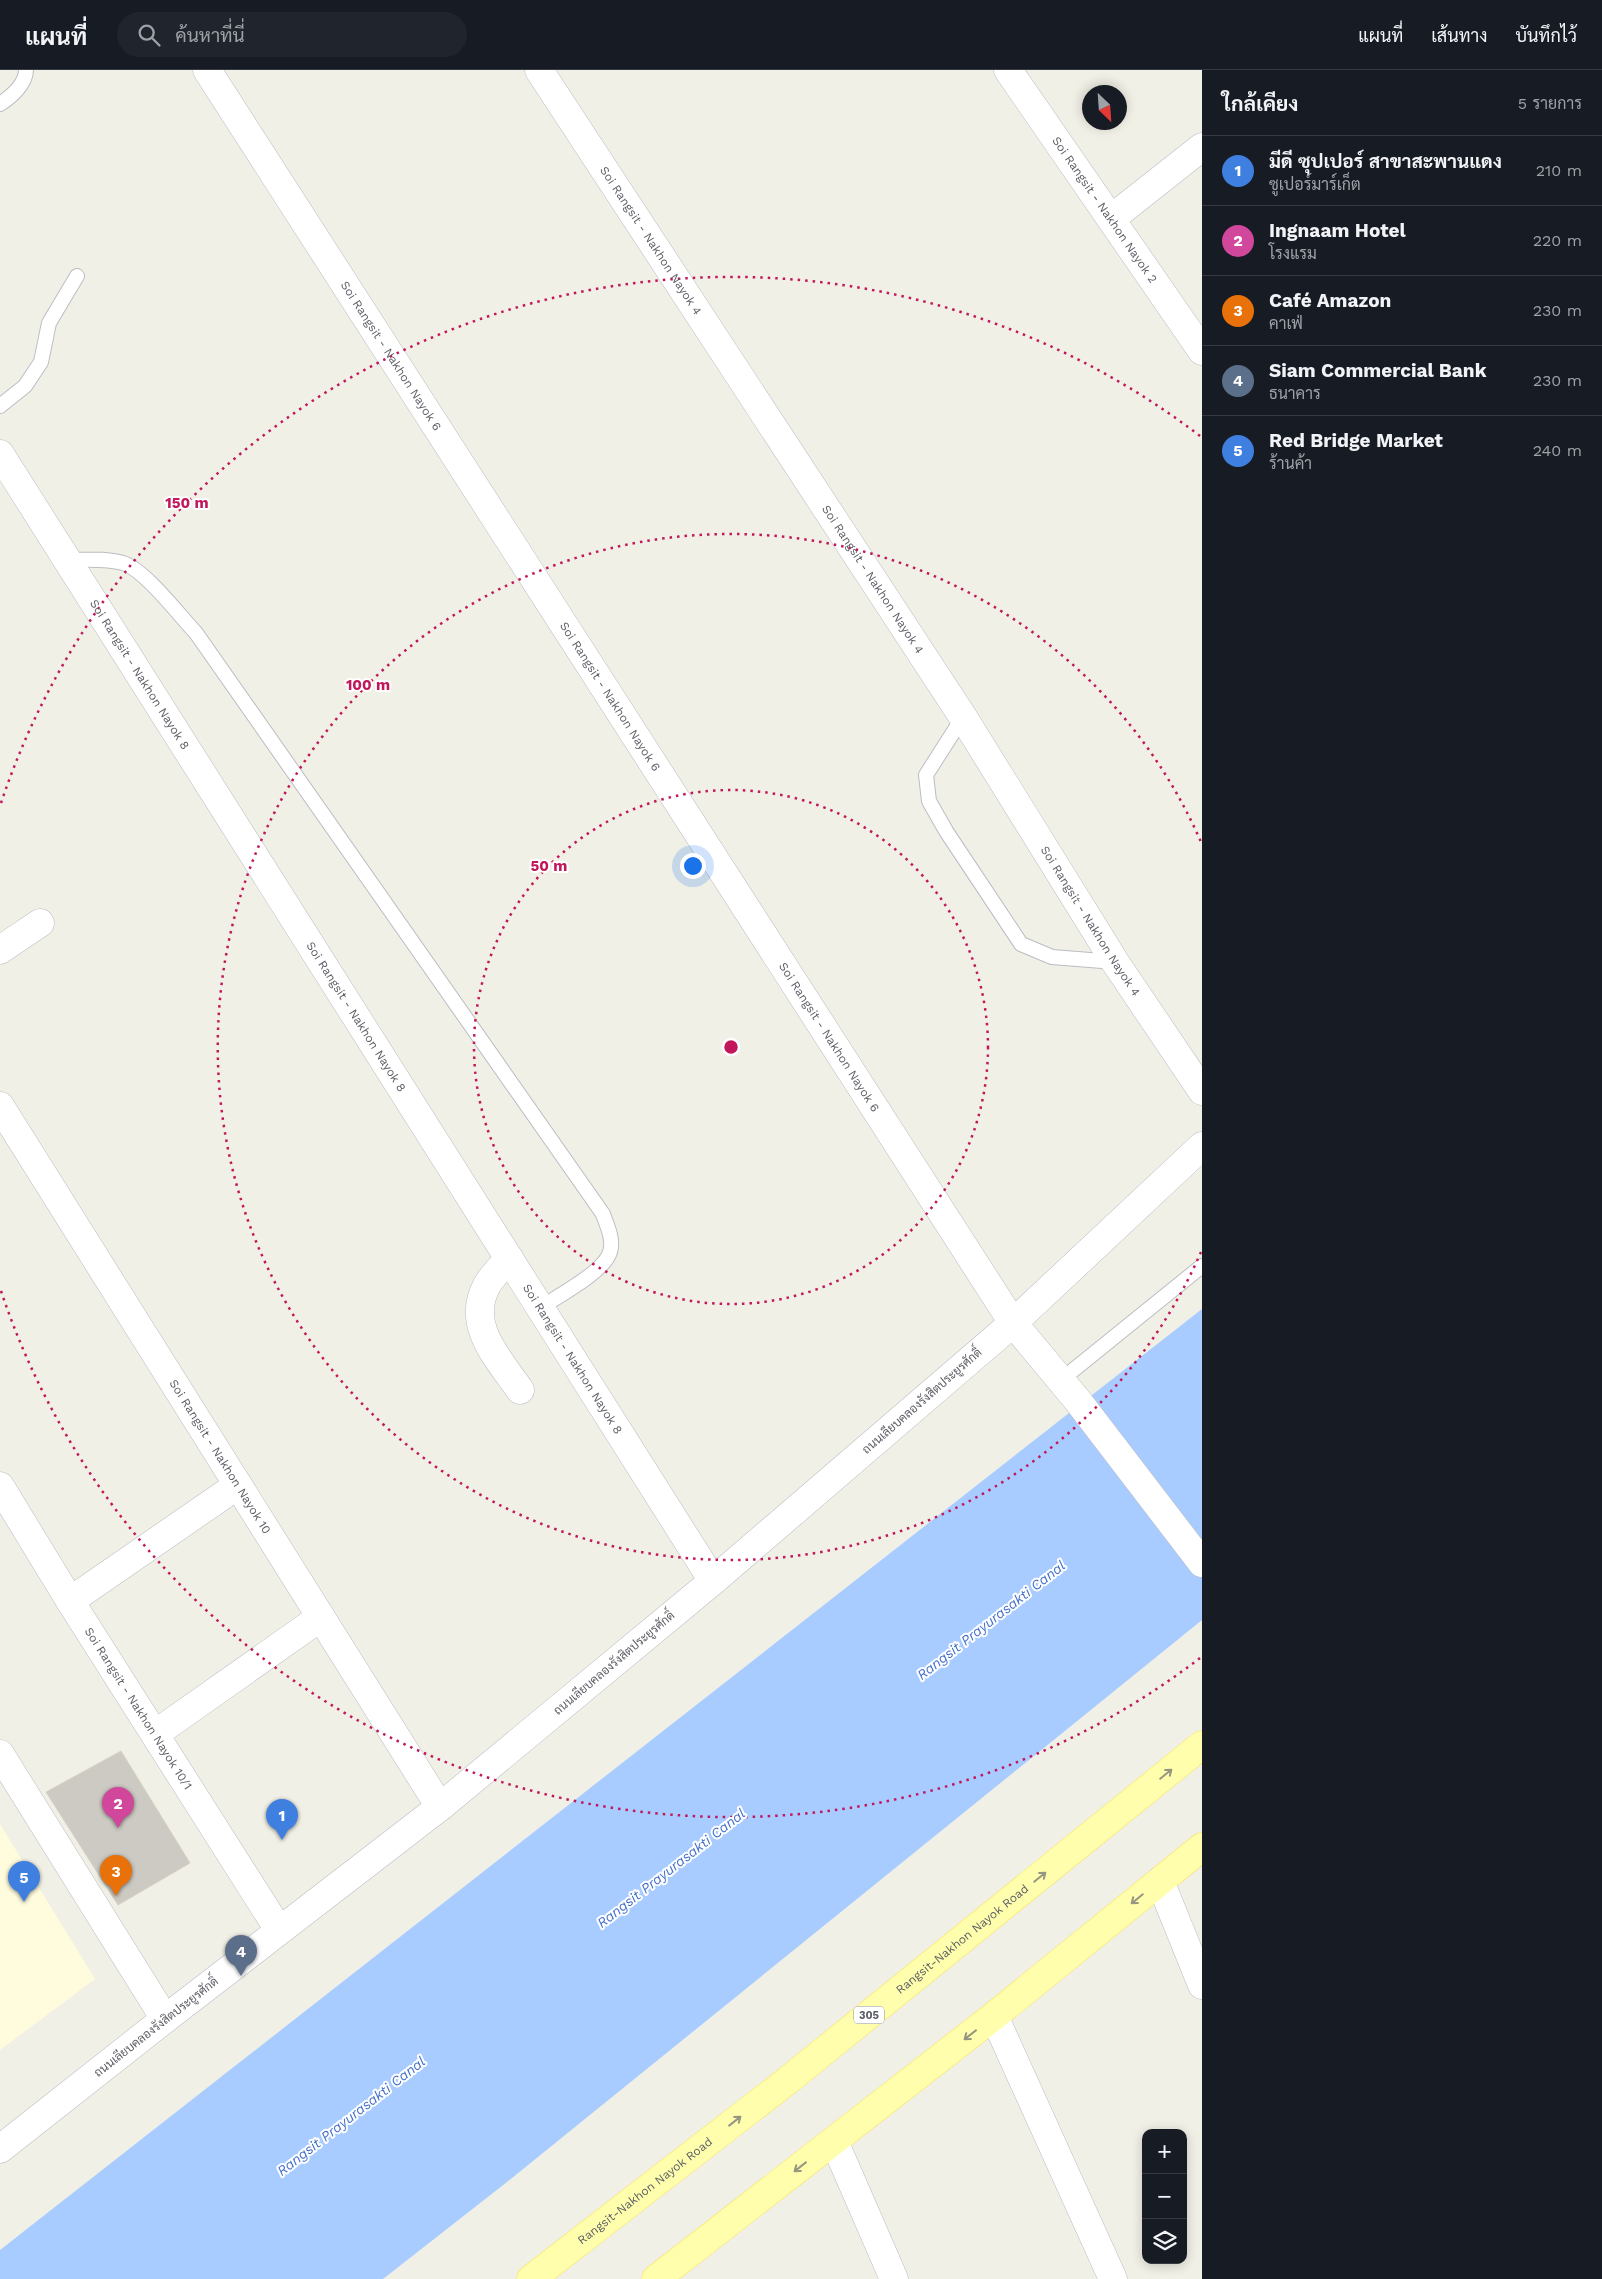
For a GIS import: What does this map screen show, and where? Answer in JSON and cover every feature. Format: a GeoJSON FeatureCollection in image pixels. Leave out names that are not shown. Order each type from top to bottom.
{"type":"FeatureCollection","features":[{"type":"Feature","properties":{"kind":"main road","name":"Rangsit-Nakhon Nayok Road"},"geometry":{"type":"LineString","coordinates":[[531,2279],[787,2081],[1202,1745]]}},
{"type":"Feature","properties":{"kind":"main road"},"geometry":{"type":"LineString","coordinates":[[656,2279],[994,2016],[1202,1847]]}},
{"type":"Feature","properties":{"kind":"street","name":"Soi Rangsit - Nakhon Nayok 6"},"geometry":{"type":"LineString","coordinates":[[207,70],[1012,1323],[1078,1401],[1202,1564]]}},
{"type":"Feature","properties":{"kind":"street","name":"Soi Rangsit - Nakhon Nayok 4"},"geometry":{"type":"LineString","coordinates":[[539,70],[963,717],[1115,962],[1202,1091]]}},
{"type":"Feature","properties":{"kind":"street","name":"Soi Rangsit - Nakhon Nayok 2"},"geometry":{"type":"LineString","coordinates":[[1008,70],[1202,351]]}},
{"type":"Feature","properties":{"kind":"street"},"geometry":{"type":"LineString","coordinates":[[1112,218],[1202,147]]}},
{"type":"Feature","properties":{"kind":"street","name":"Soi Rangsit - Nakhon Nayok 8"},"geometry":{"type":"LineString","coordinates":[[0,454],[713,1581]]}},
{"type":"Feature","properties":{"kind":"street"},"geometry":{"type":"LineString","coordinates":[[0,950],[40,923]]}},
{"type":"Feature","properties":{"kind":"street","name":"Soi Rangsit - Nakhon Nayok 10"},"geometry":{"type":"LineString","coordinates":[[0,1106],[440,1807]]}},
{"type":"Feature","properties":{"kind":"street","name":"ถนนเลียบคลองรังสิตประยูรศักดิ์"},"geometry":{"type":"LineString","coordinates":[[0,2149],[279,1930],[440,1807],[713,1581],[1012,1323],[1199,1155]]}},
{"type":"Feature","properties":{"kind":"street"},"geometry":{"type":"LineString","coordinates":[[509,1258],[487,1284],[478,1306],[480,1324],[489,1344],[520,1390]]}},
{"type":"Feature","properties":{"kind":"street"},"geometry":{"type":"LineString","coordinates":[[70,1601],[238,1485]]}},
{"type":"Feature","properties":{"kind":"street","name":"Soi Rangsit - Nakhon Nayok 10/1"},"geometry":{"type":"LineString","coordinates":[[0,1486],[70,1601],[279,1930]]}},
{"type":"Feature","properties":{"kind":"street"},"geometry":{"type":"LineString","coordinates":[[155,1734],[320,1617]]}},
{"type":"Feature","properties":{"kind":"street"},"geometry":{"type":"LineString","coordinates":[[0,1754],[165,2019]]}},
{"type":"Feature","properties":{"kind":"street"},"geometry":{"type":"LineString","coordinates":[[1160,1880],[1202,1985]]}},
{"type":"Feature","properties":{"kind":"street"},"geometry":{"type":"LineString","coordinates":[[994,2016],[1114,2279]]}},
{"type":"Feature","properties":{"kind":"street"},"geometry":{"type":"LineString","coordinates":[[834,2141],[894,2279]]}},
{"type":"Feature","properties":{"kind":"lane"},"geometry":{"type":"LineString","coordinates":[[0,104],[10,98],[26,76],[26,70]]}},
{"type":"Feature","properties":{"kind":"lane"},"geometry":{"type":"LineString","coordinates":[[0,406],[25,386],[41,362],[49,324],[77,276]]}},
{"type":"Feature","properties":{"kind":"lane"},"geometry":{"type":"LineString","coordinates":[[68,560],[101,559],[124,564],[146,579],[196,633],[603,1214],[611,1235],[610,1253],[593,1274],[540,1308]]}},
{"type":"Feature","properties":{"kind":"lane"},"geometry":{"type":"LineString","coordinates":[[963,717],[926,775],[929,801],[946,831],[1021,944],[1052,957],[1115,962]]}},
{"type":"Feature","properties":{"kind":"lane"},"geometry":{"type":"LineString","coordinates":[[1061,1380],[1202,1266]]}},
{"type":"Feature","properties":{"kind":"shaded area"},"geometry":{"type":"Polygon","coordinates":[[[0,1824],[95,1979],[0,2050],[0,1824]]]}},
{"type":"Feature","properties":{"kind":"water","name":"Rangsit Prayurasakti Canal"},"geometry":{"type":"Polygon","coordinates":[[[1202,1309],[1202,1620],[507,2182],[383,2279],[0,2279],[0,2250],[1202,1309]]]}},
{"type":"Feature","properties":{"kind":"building"},"geometry":{"type":"Polygon","coordinates":[[[121,1751],[190,1863],[118,1905],[46,1792],[121,1751]]]}},
{"type":"Feature","properties":{"kind":"place","name":"Ingnaam Hotel"},"geometry":{"type":"Point","coordinates":[118,1828]}},
{"type":"Feature","properties":{"kind":"place","name":"มีดี ซุปเปอร์ สาขาสะพานแดง"},"geometry":{"type":"Point","coordinates":[282,1840]}},
{"type":"Feature","properties":{"kind":"place","name":"Café Amazon"},"geometry":{"type":"Point","coordinates":[116,1896]}},
{"type":"Feature","properties":{"kind":"place","name":"Red Bridge Market"},"geometry":{"type":"Point","coordinates":[24,1902]}},
{"type":"Feature","properties":{"kind":"place","name":"Siam Commercial Bank"},"geometry":{"type":"Point","coordinates":[241,1976]}}]}
